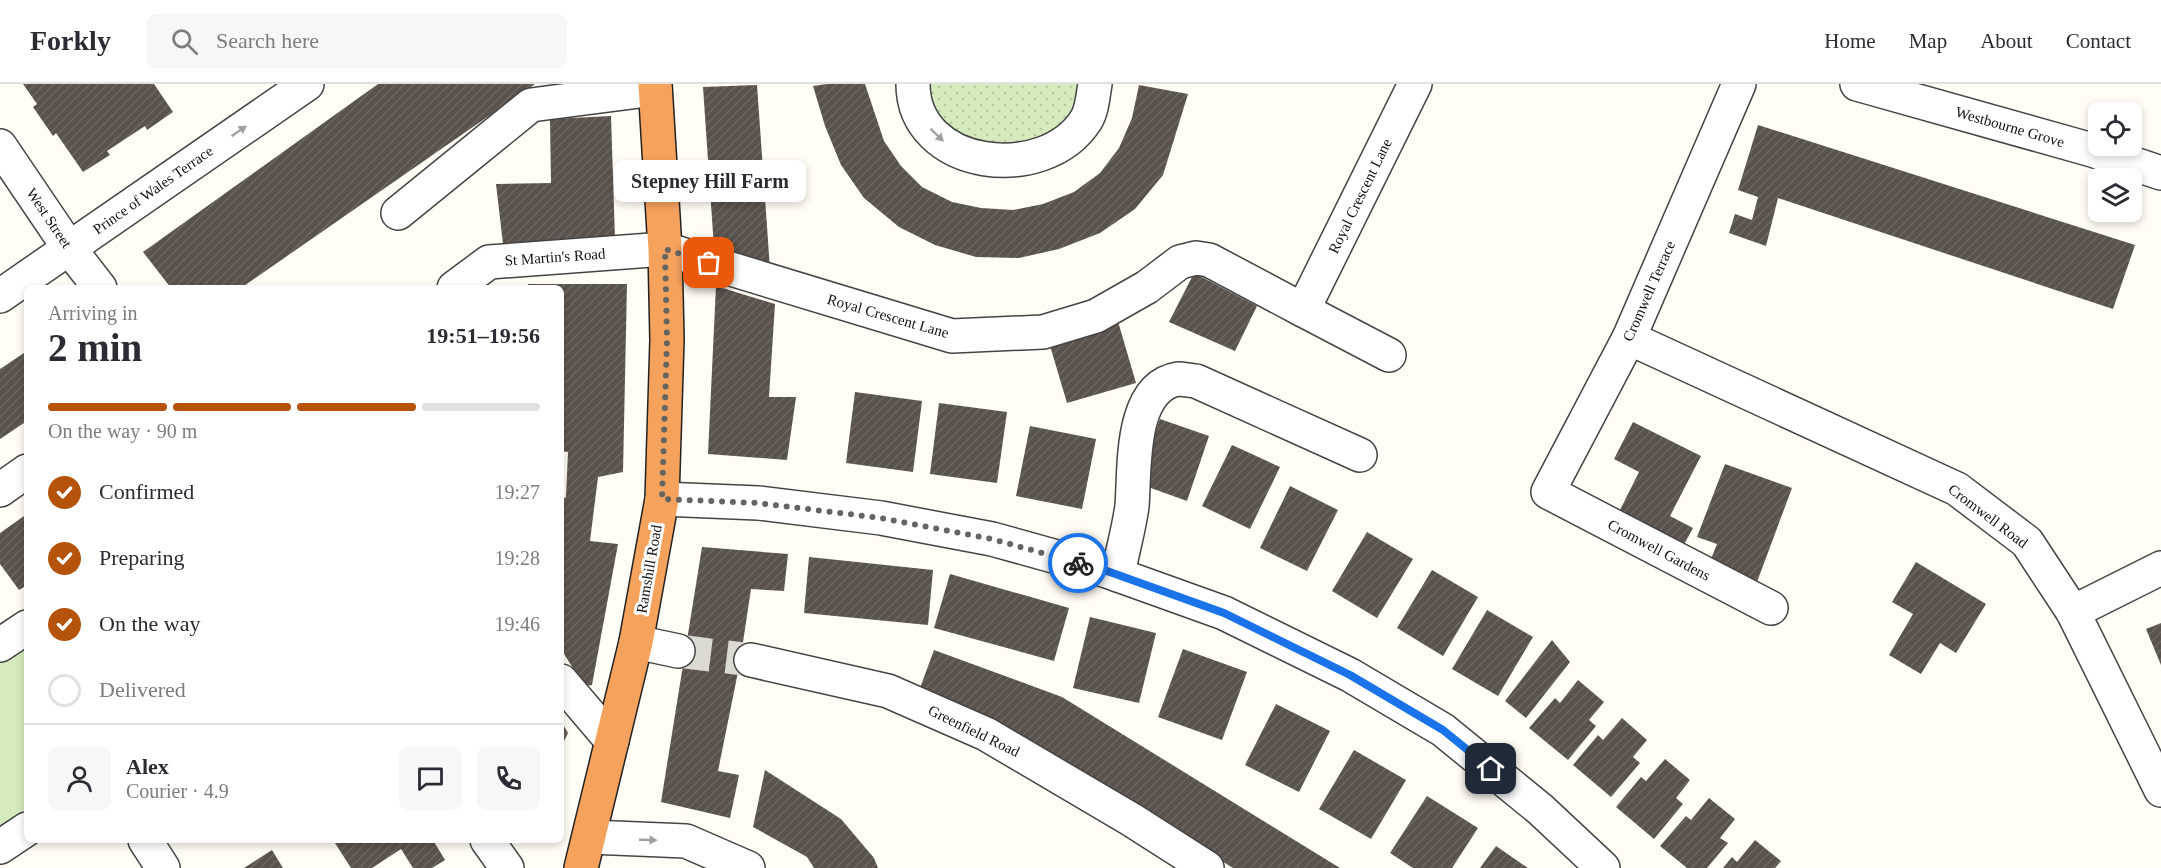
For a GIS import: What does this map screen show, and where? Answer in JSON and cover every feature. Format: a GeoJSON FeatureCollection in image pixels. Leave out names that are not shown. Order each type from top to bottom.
{"type":"FeatureCollection","features":[{"type":"Feature","properties":{"kind":"highway","name":"Ramshill Road"},"geometry":{"type":"LineString","coordinates":[[586,853],[636,642],[662,499],[667,340],[665,249],[655,87]]}},
{"type":"Feature","properties":{"kind":"street","name":"Prince of Wales Terrace"},"geometry":{"type":"LineString","coordinates":[[0,296],[307,84]]}},
{"type":"Feature","properties":{"kind":"street"},"geometry":{"type":"LineString","coordinates":[[913,84],[913,96],[920,116],[937,137],[958,152],[978,158],[1006,161],[1035,156],[1072,135],[1087,119],[1095,84]]}},
{"type":"Feature","properties":{"kind":"street","name":"Royal Crescent Lane"},"geometry":{"type":"LineString","coordinates":[[665,249],[952,336],[1043,332],[1096,316],[1147,287],[1180,262],[1196,258],[1209,260],[1303,310],[1416,84]]}},
{"type":"Feature","properties":{"kind":"street","name":"Cromwell Terrace"},"geometry":{"type":"LineString","coordinates":[[1548,492],[1629,338],[1739,84]]}},
{"type":"Feature","properties":{"kind":"street","name":"Westbourne Grove"},"geometry":{"type":"LineString","coordinates":[[1857,84],[2092,150],[2161,172]]}},
{"type":"Feature","properties":{"kind":"street"},"geometry":{"type":"LineString","coordinates":[[398,213],[531,105],[655,87]]}},
{"type":"Feature","properties":{"kind":"street","name":"West Street"},"geometry":{"type":"LineString","coordinates":[[0,146],[69,248],[98,285]]}},
{"type":"Feature","properties":{"kind":"street","name":"St Martin's Road"},"geometry":{"type":"LineString","coordinates":[[458,285],[489,262],[665,249]]}},
{"type":"Feature","properties":{"kind":"street"},"geometry":{"type":"LineString","coordinates":[[1303,310],[1389,355]]}},
{"type":"Feature","properties":{"kind":"street","name":"Cromwell Road"},"geometry":{"type":"LineString","coordinates":[[1629,338],[1957,489],[2027,542],[2073,612],[2161,790]]}},
{"type":"Feature","properties":{"kind":"street"},"geometry":{"type":"LineString","coordinates":[[1118,575],[1132,505],[1135,448],[1140,422],[1144,409],[1153,395],[1164,385],[1179,379],[1197,381],[1360,455]]}},
{"type":"Feature","properties":{"kind":"street"},"geometry":{"type":"LineString","coordinates":[[0,490],[24,473]]}},
{"type":"Feature","properties":{"kind":"street","name":"Cromwell Gardens"},"geometry":{"type":"LineString","coordinates":[[1548,492],[1771,608]]}},
{"type":"Feature","properties":{"kind":"street"},"geometry":{"type":"LineString","coordinates":[[662,499],[758,503],[881,518],[992,539],[1118,575],[1224,613],[1350,675],[1443,730],[1540,809],[1604,868]]}},
{"type":"Feature","properties":{"kind":"street"},"geometry":{"type":"LineString","coordinates":[[2073,612],[2161,568]]}},
{"type":"Feature","properties":{"kind":"street"},"geometry":{"type":"LineString","coordinates":[[0,645],[24,629]]}},
{"type":"Feature","properties":{"kind":"street"},"geometry":{"type":"LineString","coordinates":[[636,642],[678,651]]}},
{"type":"Feature","properties":{"kind":"street","name":"Greenfield Road"},"geometry":{"type":"LineString","coordinates":[[751,660],[888,691],[986,734],[1132,820],[1207,868]]}},
{"type":"Feature","properties":{"kind":"street"},"geometry":{"type":"LineString","coordinates":[[564,686],[612,741]]}},
{"type":"Feature","properties":{"kind":"street"},"geometry":{"type":"LineString","coordinates":[[0,847],[24,831]]}},
{"type":"Feature","properties":{"kind":"street"},"geometry":{"type":"LineString","coordinates":[[586,853],[686,841],[748,868]]}},
{"type":"Feature","properties":{"kind":"street"},"geometry":{"type":"LineString","coordinates":[[147,843],[163,868]]}},
{"type":"Feature","properties":{"kind":"street"},"geometry":{"type":"LineString","coordinates":[[490,843],[507,868]]}},
{"type":"Feature","properties":{"kind":"green space"},"geometry":{"type":"Polygon","coordinates":[[[924,84],[1083,84],[1076,113],[1049,139],[994,147],[945,131],[924,84]]]}},
{"type":"Feature","properties":{"kind":"green space"},"geometry":{"type":"Polygon","coordinates":[[[24,642],[24,810],[0,826],[0,659],[24,642]]]}},
{"type":"Feature","properties":{"kind":"building"},"geometry":{"type":"Polygon","coordinates":[[[23,84],[154,84],[173,112],[147,130],[145,126],[107,151],[110,155],[83,172],[56,133],[53,136],[33,107],[37,104],[23,84]]]}},
{"type":"Feature","properties":{"kind":"building"},"geometry":{"type":"Polygon","coordinates":[[[378,84],[535,84],[245,285],[169,285],[143,252],[378,84]]]}},
{"type":"Feature","properties":{"kind":"building"},"geometry":{"type":"Polygon","coordinates":[[[865,84],[884,141],[901,166],[922,187],[952,202],[981,208],[1013,210],[1043,204],[1074,192],[1100,173],[1119,148],[1132,118],[1139,85],[1188,94],[1163,175],[1135,209],[1100,233],[1059,249],[1019,258],[976,257],[935,245],[899,227],[864,198],[841,165],[825,126],[813,86],[865,84]]]}},
{"type":"Feature","properties":{"kind":"building"},"geometry":{"type":"Polygon","coordinates":[[[757,85],[770,269],[714,248],[703,87],[757,85]]]}},
{"type":"Feature","properties":{"kind":"building"},"geometry":{"type":"Polygon","coordinates":[[[611,116],[615,239],[503,244],[496,184],[551,183],[550,119],[611,116]]]}},
{"type":"Feature","properties":{"kind":"building"},"geometry":{"type":"Polygon","coordinates":[[[1758,125],[2135,245],[2113,309],[1778,198],[1766,246],[1729,233],[1735,214],[1752,220],[1758,197],[1738,190],[1758,125]]]}},
{"type":"Feature","properties":{"kind":"building"},"geometry":{"type":"Polygon","coordinates":[[[1194,273],[1257,306],[1235,351],[1169,322],[1194,273]]]}},
{"type":"Feature","properties":{"kind":"building"},"geometry":{"type":"Polygon","coordinates":[[[627,284],[623,472],[598,477],[590,541],[618,544],[592,685],[584,686],[564,654],[564,498],[566,497],[568,452],[564,451],[564,285],[528,285],[627,284]]]}},
{"type":"Feature","properties":{"kind":"building"},"geometry":{"type":"Polygon","coordinates":[[[716,286],[775,304],[769,397],[796,397],[787,460],[708,454],[716,286]]]}},
{"type":"Feature","properties":{"kind":"building"},"geometry":{"type":"Polygon","coordinates":[[[1117,318],[1136,383],[1067,403],[1048,339],[1117,318]]]}},
{"type":"Feature","properties":{"kind":"building"},"geometry":{"type":"Polygon","coordinates":[[[24,353],[24,423],[0,439],[0,369],[24,353]]]}},
{"type":"Feature","properties":{"kind":"building"},"geometry":{"type":"Polygon","coordinates":[[[855,392],[922,401],[913,472],[846,463],[855,392]]]}},
{"type":"Feature","properties":{"kind":"building"},"geometry":{"type":"Polygon","coordinates":[[[939,403],[1007,412],[997,483],[930,474],[939,403]]]}},
{"type":"Feature","properties":{"kind":"building"},"geometry":{"type":"Polygon","coordinates":[[[1160,419],[1209,436],[1187,501],[1137,483],[1160,419]]]}},
{"type":"Feature","properties":{"kind":"building"},"geometry":{"type":"Polygon","coordinates":[[[1633,422],[1701,456],[1670,516],[1693,528],[1680,552],[1616,518],[1639,472],[1614,459],[1633,422]]]}},
{"type":"Feature","properties":{"kind":"building"},"geometry":{"type":"Polygon","coordinates":[[[1030,426],[1096,439],[1082,509],[1016,496],[1030,426]]]}},
{"type":"Feature","properties":{"kind":"building"},"geometry":{"type":"Polygon","coordinates":[[[1232,445],[1280,467],[1250,529],[1202,506],[1232,445]]]}},
{"type":"Feature","properties":{"kind":"building"},"geometry":{"type":"Polygon","coordinates":[[[1725,464],[1792,488],[1757,582],[1709,564],[1717,544],[1697,537],[1725,464]]]}},
{"type":"Feature","properties":{"kind":"building"},"geometry":{"type":"Polygon","coordinates":[[[1290,486],[1338,510],[1307,571],[1260,548],[1290,486]]]}},
{"type":"Feature","properties":{"kind":"building"},"geometry":{"type":"Polygon","coordinates":[[[24,516],[24,587],[19,590],[0,564],[0,533],[24,516]]]}},
{"type":"Feature","properties":{"kind":"building"},"geometry":{"type":"Polygon","coordinates":[[[1367,532],[1413,559],[1377,618],[1332,591],[1367,532]]]}},
{"type":"Feature","properties":{"kind":"building"},"geometry":{"type":"Polygon","coordinates":[[[702,547],[788,554],[784,591],[751,589],[740,662],[718,771],[739,775],[730,818],[661,802],[702,547]]]}},
{"type":"Feature","properties":{"kind":"building"},"geometry":{"type":"Polygon","coordinates":[[[809,557],[933,570],[928,625],[804,613],[809,557]]]}},
{"type":"Feature","properties":{"kind":"building"},"geometry":{"type":"Polygon","coordinates":[[[1916,562],[1986,604],[1956,653],[1940,643],[1921,674],[1889,655],[1913,614],[1892,602],[1916,562]]]}},
{"type":"Feature","properties":{"kind":"building"},"geometry":{"type":"Polygon","coordinates":[[[1432,570],[1478,597],[1443,656],[1397,628],[1432,570]]]}},
{"type":"Feature","properties":{"kind":"building"},"geometry":{"type":"Polygon","coordinates":[[[950,574],[1069,608],[1054,661],[934,628],[950,574]]]}},
{"type":"Feature","properties":{"kind":"building"},"geometry":{"type":"Polygon","coordinates":[[[1487,610],[1533,637],[1498,696],[1452,669],[1487,610]]]}},
{"type":"Feature","properties":{"kind":"building"},"geometry":{"type":"Polygon","coordinates":[[[1090,617],[1156,633],[1139,703],[1073,688],[1090,617]]]}},
{"type":"Feature","properties":{"kind":"building"},"geometry":{"type":"Polygon","coordinates":[[[2161,623],[2161,665],[2146,629],[2161,623]]]}},
{"type":"Feature","properties":{"kind":"building"},"geometry":{"type":"Polygon","coordinates":[[[1552,640],[1570,662],[1526,718],[1505,701],[1552,640]]]}},
{"type":"Feature","properties":{"kind":"building"},"geometry":{"type":"Polygon","coordinates":[[[1183,649],[1247,672],[1222,740],[1158,717],[1183,649]]]}},
{"type":"Feature","properties":{"kind":"building"},"geometry":{"type":"Polygon","coordinates":[[[934,650],[1062,697],[1340,868],[1233,868],[1005,725],[920,688],[934,650]]]}},
{"type":"Feature","properties":{"kind":"building"},"geometry":{"type":"Polygon","coordinates":[[[1578,680],[1604,702],[1589,720],[1596,726],[1568,760],[1529,728],[1555,698],[1560,703],[1578,680]]]}},
{"type":"Feature","properties":{"kind":"building"},"geometry":{"type":"Polygon","coordinates":[[[1276,704],[1330,731],[1299,792],[1245,765],[1276,704]]]}},
{"type":"Feature","properties":{"kind":"building"},"geometry":{"type":"Polygon","coordinates":[[[1622,718],[1647,740],[1633,757],[1640,763],[1611,797],[1573,765],[1598,735],[1603,740],[1622,718]]]}},
{"type":"Feature","properties":{"kind":"building"},"geometry":{"type":"Polygon","coordinates":[[[564,726],[568,733],[564,741],[564,726]]]}},
{"type":"Feature","properties":{"kind":"building"},"geometry":{"type":"Polygon","coordinates":[[[1354,750],[1406,780],[1371,839],[1319,809],[1354,750]]]}},
{"type":"Feature","properties":{"kind":"building"},"geometry":{"type":"Polygon","coordinates":[[[1665,759],[1690,780],[1676,798],[1683,804],[1654,839],[1616,807],[1641,777],[1646,781],[1665,759]]]}},
{"type":"Feature","properties":{"kind":"building"},"geometry":{"type":"Polygon","coordinates":[[[765,770],[841,819],[874,858],[878,868],[814,868],[807,857],[753,827],[765,770]]]}},
{"type":"Feature","properties":{"kind":"building"},"geometry":{"type":"Polygon","coordinates":[[[1427,796],[1478,828],[1452,868],[1413,868],[1390,853],[1427,796]]]}},
{"type":"Feature","properties":{"kind":"building"},"geometry":{"type":"Polygon","coordinates":[[[1709,798],[1735,819],[1720,838],[1728,843],[1707,868],[1687,868],[1660,846],[1686,816],[1691,820],[1709,798]]]}},
{"type":"Feature","properties":{"kind":"building"},"geometry":{"type":"Polygon","coordinates":[[[1755,840],[1781,861],[1775,868],[1723,868],[1732,857],[1737,862],[1755,840]]]}},
{"type":"Feature","properties":{"kind":"building"},"geometry":{"type":"Polygon","coordinates":[[[335,843],[435,843],[445,860],[432,868],[413,868],[401,849],[372,868],[351,868],[335,843]]]}},
{"type":"Feature","properties":{"kind":"building"},"geometry":{"type":"Polygon","coordinates":[[[1496,846],[1528,868],[1480,868],[1496,846]]]}},
{"type":"Feature","properties":{"kind":"building"},"geometry":{"type":"Polygon","coordinates":[[[272,850],[283,868],[244,868],[272,850]]]}},
{"type":"Feature","properties":{"kind":"tunnel"},"geometry":{"type":"LineString","coordinates":[[678,651],[751,660]]}},
{"type":"Feature","properties":{"kind":"way so far"},"geometry":{"type":"LineString","coordinates":[[709,263],[665,249],[667,340],[662,499],[758,503],[881,518],[992,539],[1078,563]]}},
{"type":"Feature","properties":{"kind":"place","name":"Stepney Hill Farm"},"geometry":{"type":"Point","coordinates":[709,263]}},
{"type":"Feature","properties":{"kind":"route"},"geometry":{"type":"LineString","coordinates":[[1078,563],[1107,571],[1224,613],[1350,675],[1443,730],[1491,769]]}}]}
